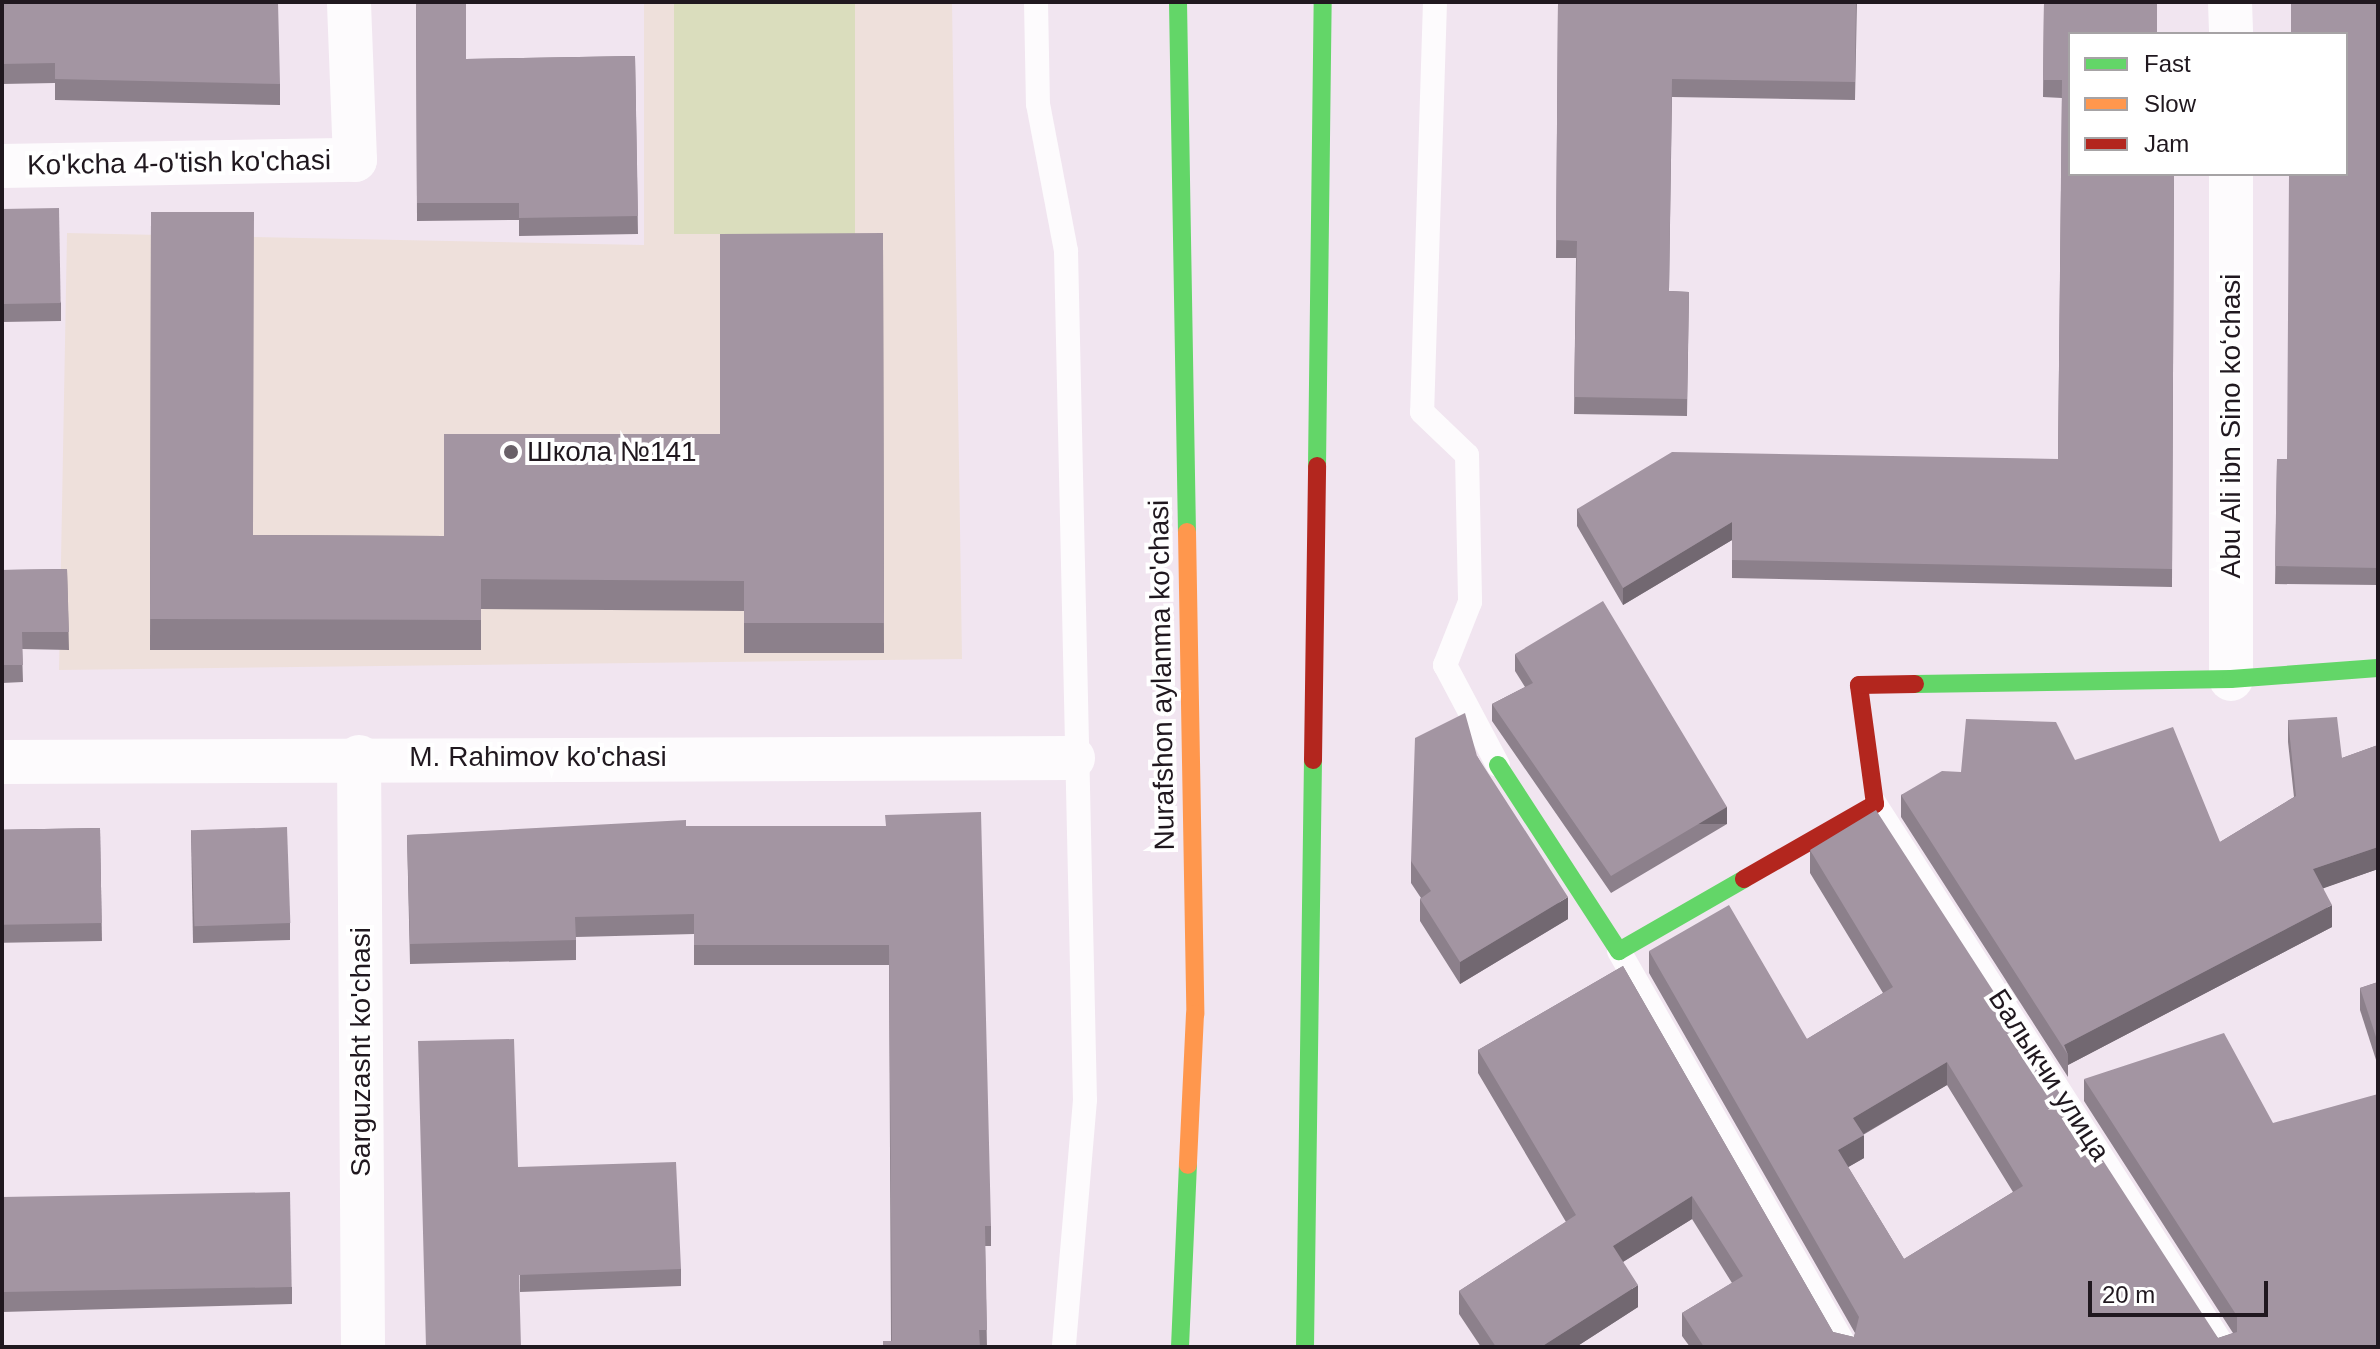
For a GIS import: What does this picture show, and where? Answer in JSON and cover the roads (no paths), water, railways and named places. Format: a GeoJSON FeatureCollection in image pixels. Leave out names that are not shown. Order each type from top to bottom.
{"type":"FeatureCollection","features":[{"type":"Feature","properties":{"kind":"main road","name":"Nurafshon aylanma ko'chasi"},"geometry":{"type":"LineString","coordinates":[[1178,2],[1195,1014],[1180,1347]]}},
{"type":"Feature","properties":{"kind":"main road"},"geometry":{"type":"LineString","coordinates":[[1305,1347],[1323,2]]}},
{"type":"Feature","properties":{"kind":"main road","name":"Балыкчи улица"},"geometry":{"type":"LineString","coordinates":[[1875,804],[1859,685],[2231,679],[2378,668]]}},
{"type":"Feature","properties":{"kind":"main road"},"geometry":{"type":"LineString","coordinates":[[1498,765],[1619,951],[1875,804]]}},
{"type":"Feature","properties":{"kind":"street","name":"Ko'kcha 4-o'tish ko'chasi"},"geometry":{"type":"LineString","coordinates":[[2,166],[355,160],[349,2]]}},
{"type":"Feature","properties":{"kind":"street"},"geometry":{"type":"LineString","coordinates":[[2230,2],[2231,32]]}},
{"type":"Feature","properties":{"kind":"street","name":"Abu Ali ibn Sino koʻchasi"},"geometry":{"type":"LineString","coordinates":[[2231,176],[2231,679]]}},
{"type":"Feature","properties":{"kind":"street","name":"M. Rahimov ko'chasi"},"geometry":{"type":"LineString","coordinates":[[2,762],[359,757],[1073,758]]}},
{"type":"Feature","properties":{"kind":"street","name":"Sarguzasht ko'chasi"},"geometry":{"type":"LineString","coordinates":[[359,757],[363,1347]]}},
{"type":"Feature","properties":{"kind":"lane"},"geometry":{"type":"LineString","coordinates":[[1036,2],[1038,104],[1066,251],[1073,758],[1085,1100],[1064,1347]]}},
{"type":"Feature","properties":{"kind":"lane"},"geometry":{"type":"LineString","coordinates":[[1435,2],[1422,412],[1467,455],[1470,602],[1445,665],[1498,765]]}},
{"type":"Feature","properties":{"kind":"lane","name":"Балыкчи улица"},"geometry":{"type":"LineString","coordinates":[[1875,804],[2224,1347]]}},
{"type":"Feature","properties":{"kind":"lane"},"geometry":{"type":"LineString","coordinates":[[1619,951],[1846,1347]]}},
{"type":"Feature","properties":{"kind":"place","name":"Школа №141"},"geometry":{"type":"Point","coordinates":[511,452]}}]}
